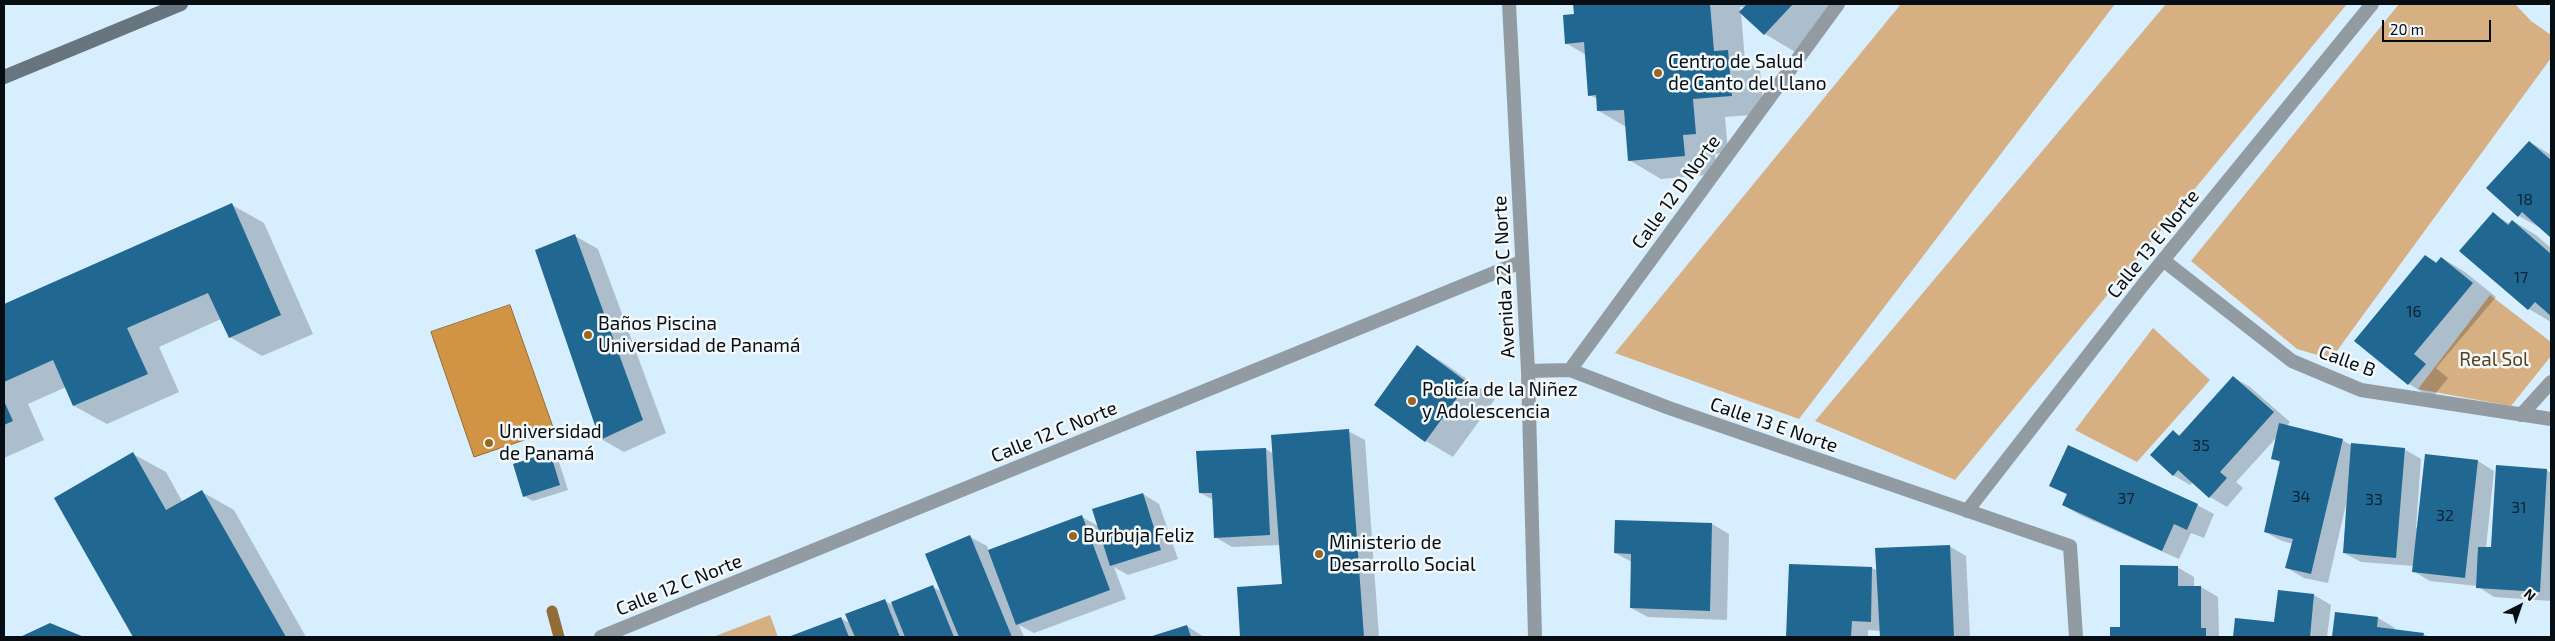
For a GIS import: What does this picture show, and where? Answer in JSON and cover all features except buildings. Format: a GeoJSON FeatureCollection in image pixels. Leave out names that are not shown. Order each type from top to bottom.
{"type":"FeatureCollection","features":[{"type":"Feature","properties":{"kind":"main road"},"geometry":{"type":"LineString","coordinates":[[4,77],[181,4]]}},
{"type":"Feature","properties":{"kind":"street","name":"Avenida 22 C Norte"},"geometry":{"type":"LineString","coordinates":[[1509,4],[1528,372],[1535,637]]}},
{"type":"Feature","properties":{"kind":"street","name":"Calle 12 D Norte"},"geometry":{"type":"LineString","coordinates":[[1570,370],[1838,4]]}},
{"type":"Feature","properties":{"kind":"street","name":"Calle 13 E Norte"},"geometry":{"type":"LineString","coordinates":[[1967,511],[2163,260],[2372,4]]}},
{"type":"Feature","properties":{"kind":"street","name":"Calle B"},"geometry":{"type":"LineString","coordinates":[[2163,260],[2292,360],[2362,390],[2551,419]]}},
{"type":"Feature","properties":{"kind":"street","name":"Calle 12 C Norte"},"geometry":{"type":"LineString","coordinates":[[601,637],[1521,262]]}},
{"type":"Feature","properties":{"kind":"street"},"geometry":{"type":"LineString","coordinates":[[1528,372],[1570,370]]}},
{"type":"Feature","properties":{"kind":"street","name":"Calle 13 E Norte"},"geometry":{"type":"LineString","coordinates":[[1570,370],[1669,408],[2070,546],[2076,637]]}},
{"type":"Feature","properties":{"kind":"street"},"geometry":{"type":"LineString","coordinates":[[2521,415],[2551,382]]}},
{"type":"Feature","properties":{"kind":"green space"},"geometry":{"type":"Polygon","coordinates":[[[1901,4],[2115,4],[1799,419],[1615,353],[1901,4]]]}},
{"type":"Feature","properties":{"kind":"green space"},"geometry":{"type":"Polygon","coordinates":[[[2166,4],[2347,4],[1955,480],[1815,421],[2166,4]]]}},
{"type":"Feature","properties":{"kind":"green space"},"geometry":{"type":"Polygon","coordinates":[[[2399,4],[2515,4],[2531,21],[2551,35],[2551,58],[2331,359],[2297,349],[2191,261],[2399,4]]]}},
{"type":"Feature","properties":{"kind":"green space","name":"Real Sol"},"geometry":{"type":"Polygon","coordinates":[[[2490,295],[2551,342],[2551,356],[2511,406],[2418,389],[2490,295]]]}},
{"type":"Feature","properties":{"kind":"green space"},"geometry":{"type":"Polygon","coordinates":[[[2153,328],[2210,380],[2137,462],[2075,430],[2153,328]]]}},
{"type":"Feature","properties":{"kind":"green space"},"geometry":{"type":"Polygon","coordinates":[[[770,615],[778,637],[713,637],[770,615]]]}},
{"type":"Feature","properties":{"kind":"shaded area"},"geometry":{"type":"Polygon","coordinates":[[[510,305],[554,430],[474,457],[431,332],[510,305]]]}},
{"type":"Feature","properties":{"kind":"waterway"},"geometry":{"type":"LineString","coordinates":[[552,611],[559,637]]}},
{"type":"Feature","properties":{"kind":"place","name":"Centro de Salud de Canto del Llano"},"geometry":{"type":"Point","coordinates":[1658,73]}},
{"type":"Feature","properties":{"kind":"place","name":"Baños Piscina Universidad de Panamá"},"geometry":{"type":"Point","coordinates":[588,335]}},
{"type":"Feature","properties":{"kind":"place","name":"Policía de la Niñez y Adolescencia"},"geometry":{"type":"Point","coordinates":[1412,401]}},
{"type":"Feature","properties":{"kind":"place","name":"Universidad de Panamá"},"geometry":{"type":"Point","coordinates":[489,443]}},
{"type":"Feature","properties":{"kind":"place","name":"Burbuja Feliz"},"geometry":{"type":"Point","coordinates":[1073,536]}},
{"type":"Feature","properties":{"kind":"place","name":"Ministerio de Desarrollo Social"},"geometry":{"type":"Point","coordinates":[1319,554]}}]}
